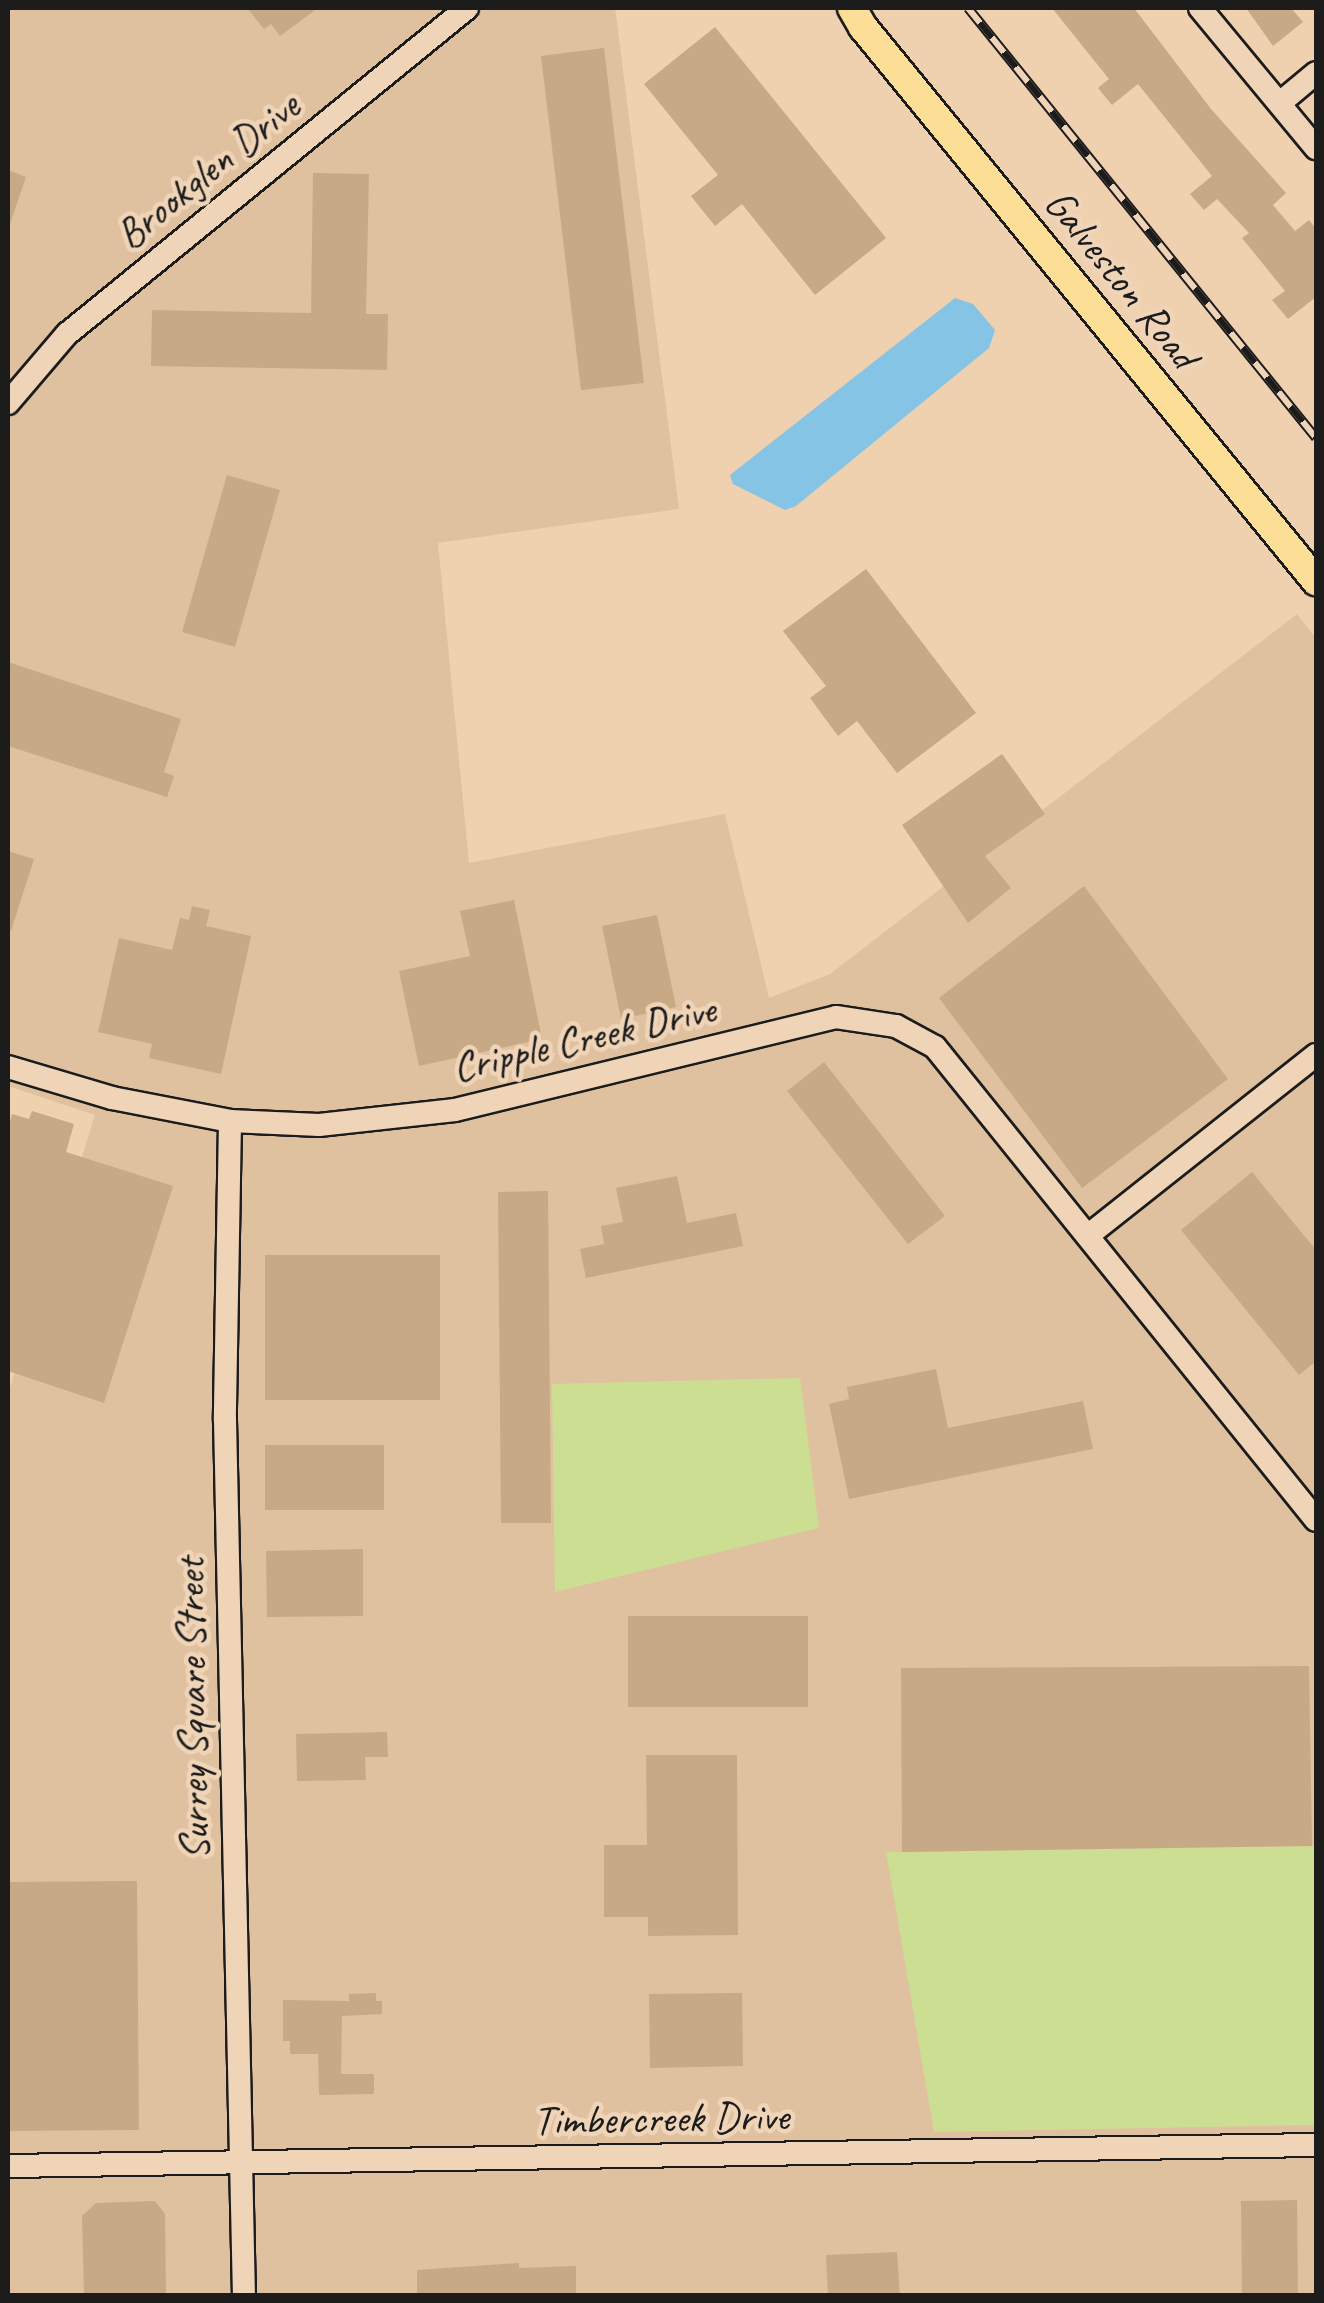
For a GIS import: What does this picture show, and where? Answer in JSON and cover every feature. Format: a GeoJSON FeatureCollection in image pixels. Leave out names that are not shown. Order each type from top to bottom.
{"type":"FeatureCollection","features":[{"type":"Feature","properties":{"kind":"main road","name":"Galveston Road"},"geometry":{"type":"LineString","coordinates":[[836,8],[857,17],[1316,581]]}},
{"type":"Feature","properties":{"kind":"street","name":"Brookglen Drive"},"geometry":{"type":"LineString","coordinates":[[8,403],[67,334],[467,8]]}},
{"type":"Feature","properties":{"kind":"street"},"geometry":{"type":"LineString","coordinates":[[1200,8],[1316,148]]}},
{"type":"Feature","properties":{"kind":"street"},"geometry":{"type":"LineString","coordinates":[[1280,103],[1316,73]]}},
{"type":"Feature","properties":{"kind":"street","name":"Cripple Creek Drive"},"geometry":{"type":"LineString","coordinates":[[8,1066],[112,1098],[230,1122],[320,1125],[455,1110],[836,1017],[896,1026],[935,1047],[1090,1234],[1316,1520]]}},
{"type":"Feature","properties":{"kind":"street"},"geometry":{"type":"LineString","coordinates":[[1090,1234],[1316,1054]]}},
{"type":"Feature","properties":{"kind":"street","name":"Surrey Square Street"},"geometry":{"type":"LineString","coordinates":[[230,1122],[225,1420],[244,2296]]}},
{"type":"Feature","properties":{"kind":"street","name":"Timbercreek Drive"},"geometry":{"type":"LineString","coordinates":[[8,2166],[1316,2145]]}},
{"type":"Feature","properties":{"kind":"shaded area"},"geometry":{"type":"Polygon","coordinates":[[[8,8],[615,8],[679,509],[438,543],[469,863],[725,814],[769,998],[830,974],[1297,614],[1316,638],[1316,2295],[8,2295],[8,1394],[95,1115],[8,1086],[8,8]]]}},
{"type":"Feature","properties":{"kind":"green space"},"geometry":{"type":"Polygon","coordinates":[[[800,1378],[819,1528],[555,1592],[552,1384],[800,1378]]]}},
{"type":"Feature","properties":{"kind":"green space"},"geometry":{"type":"Polygon","coordinates":[[[1316,1846],[1316,2125],[934,2132],[886,1852],[1316,1846]]]}},
{"type":"Feature","properties":{"kind":"water"},"geometry":{"type":"Polygon","coordinates":[[[955,298],[973,304],[995,330],[989,348],[796,506],[785,510],[733,484],[730,475],[955,298]]]}},
{"type":"Feature","properties":{"kind":"building"},"geometry":{"type":"Polygon","coordinates":[[[247,8],[318,8],[280,36],[271,24],[264,29],[247,8]]]}},
{"type":"Feature","properties":{"kind":"building"},"geometry":{"type":"Polygon","coordinates":[[[1052,8],[1134,8],[1211,109],[1286,193],[1273,205],[1295,231],[1309,220],[1316,229],[1316,297],[1288,319],[1272,300],[1285,291],[1242,238],[1249,233],[1217,199],[1204,210],[1190,194],[1212,176],[1138,84],[1112,105],[1098,88],[1109,79],[1052,8]]]}},
{"type":"Feature","properties":{"kind":"building"},"geometry":{"type":"Polygon","coordinates":[[[1246,8],[1291,8],[1303,22],[1273,46],[1246,8]]]}},
{"type":"Feature","properties":{"kind":"building"},"geometry":{"type":"Polygon","coordinates":[[[715,27],[886,238],[815,295],[742,204],[715,226],[691,196],[718,175],[644,84],[715,27]]]}},
{"type":"Feature","properties":{"kind":"building"},"geometry":{"type":"Polygon","coordinates":[[[604,48],[644,383],[581,390],[541,56],[604,48]]]}},
{"type":"Feature","properties":{"kind":"building"},"geometry":{"type":"Polygon","coordinates":[[[8,170],[26,177],[10,224],[8,223],[8,170]]]}},
{"type":"Feature","properties":{"kind":"building"},"geometry":{"type":"Polygon","coordinates":[[[313,173],[369,174],[366,314],[388,314],[387,370],[151,366],[152,310],[311,313],[313,173]]]}},
{"type":"Feature","properties":{"kind":"building"},"geometry":{"type":"Polygon","coordinates":[[[227,475],[280,490],[235,647],[182,632],[227,475]]]}},
{"type":"Feature","properties":{"kind":"building"},"geometry":{"type":"Polygon","coordinates":[[[866,569],[976,713],[897,773],[857,721],[838,736],[810,698],[826,686],[783,631],[866,569]]]}},
{"type":"Feature","properties":{"kind":"building"},"geometry":{"type":"Polygon","coordinates":[[[8,662],[181,719],[164,772],[174,776],[167,797],[8,746],[8,662]]]}},
{"type":"Feature","properties":{"kind":"building"},"geometry":{"type":"Polygon","coordinates":[[[1002,754],[1045,814],[985,856],[1011,888],[968,923],[902,825],[1002,754]]]}},
{"type":"Feature","properties":{"kind":"building"},"geometry":{"type":"Polygon","coordinates":[[[8,851],[34,859],[11,931],[8,930],[8,851]]]}},
{"type":"Feature","properties":{"kind":"building"},"geometry":{"type":"Polygon","coordinates":[[[1084,886],[1228,1079],[1082,1188],[939,998],[1084,886]]]}},
{"type":"Feature","properties":{"kind":"building"},"geometry":{"type":"Polygon","coordinates":[[[514,900],[542,1039],[419,1066],[399,971],[470,956],[460,911],[514,900]]]}},
{"type":"Feature","properties":{"kind":"building"},"geometry":{"type":"Polygon","coordinates":[[[192,906],[210,910],[206,926],[251,936],[221,1074],[149,1058],[152,1044],[98,1032],[119,938],[172,950],[180,918],[189,920],[192,906]]]}},
{"type":"Feature","properties":{"kind":"building"},"geometry":{"type":"Polygon","coordinates":[[[657,915],[676,1007],[621,1019],[602,926],[657,915]]]}},
{"type":"Feature","properties":{"kind":"building"},"geometry":{"type":"Polygon","coordinates":[[[824,1062],[945,1216],[908,1244],[787,1091],[824,1062]]]}},
{"type":"Feature","properties":{"kind":"building"},"geometry":{"type":"Polygon","coordinates":[[[32,1111],[74,1124],[66,1152],[173,1186],[104,1403],[8,1371],[8,1128],[12,1114],[29,1119],[32,1111]]]}},
{"type":"Feature","properties":{"kind":"building"},"geometry":{"type":"Polygon","coordinates":[[[1252,1172],[1316,1250],[1316,1361],[1299,1375],[1181,1230],[1252,1172]]]}},
{"type":"Feature","properties":{"kind":"building"},"geometry":{"type":"Polygon","coordinates":[[[677,1176],[687,1223],[736,1213],[743,1246],[586,1278],[580,1249],[604,1244],[601,1226],[623,1222],[616,1188],[677,1176]]]}},
{"type":"Feature","properties":{"kind":"building"},"geometry":{"type":"Polygon","coordinates":[[[548,1191],[551,1523],[501,1523],[498,1192],[548,1191]]]}},
{"type":"Feature","properties":{"kind":"building"},"geometry":{"type":"Polygon","coordinates":[[[265,1255],[440,1255],[440,1400],[265,1400],[265,1255]]]}},
{"type":"Feature","properties":{"kind":"building"},"geometry":{"type":"Polygon","coordinates":[[[936,1369],[948,1428],[1083,1401],[1093,1449],[849,1499],[829,1404],[849,1399],[847,1387],[936,1369]]]}},
{"type":"Feature","properties":{"kind":"building"},"geometry":{"type":"Polygon","coordinates":[[[265,1445],[384,1445],[384,1510],[265,1510],[265,1445]]]}},
{"type":"Feature","properties":{"kind":"building"},"geometry":{"type":"Polygon","coordinates":[[[363,1549],[363,1616],[267,1617],[266,1551],[363,1549]]]}},
{"type":"Feature","properties":{"kind":"building"},"geometry":{"type":"Polygon","coordinates":[[[628,1616],[808,1616],[808,1707],[628,1707],[628,1616]]]}},
{"type":"Feature","properties":{"kind":"building"},"geometry":{"type":"Polygon","coordinates":[[[1309,1666],[1312,1846],[902,1852],[901,1668],[1309,1666]]]}},
{"type":"Feature","properties":{"kind":"building"},"geometry":{"type":"Polygon","coordinates":[[[387,1732],[388,1757],[365,1757],[366,1780],[297,1781],[296,1734],[387,1732]]]}},
{"type":"Feature","properties":{"kind":"building"},"geometry":{"type":"Polygon","coordinates":[[[646,1755],[737,1755],[738,1935],[648,1936],[648,1917],[604,1917],[604,1845],[647,1845],[646,1755]]]}},
{"type":"Feature","properties":{"kind":"building"},"geometry":{"type":"Polygon","coordinates":[[[137,1881],[139,2130],[8,2131],[8,1882],[137,1881]]]}},
{"type":"Feature","properties":{"kind":"building"},"geometry":{"type":"Polygon","coordinates":[[[376,1993],[376,2001],[382,2001],[382,2014],[342,2016],[341,2074],[374,2074],[374,2094],[319,2095],[318,2054],[290,2054],[290,2041],[283,2041],[283,2000],[349,2001],[349,1994],[376,1993]]]}},
{"type":"Feature","properties":{"kind":"building"},"geometry":{"type":"Polygon","coordinates":[[[742,1993],[743,2066],[650,2068],[649,1994],[742,1993]]]}},
{"type":"Feature","properties":{"kind":"building"},"geometry":{"type":"Polygon","coordinates":[[[1297,2200],[1298,2296],[1242,2296],[1241,2201],[1297,2200]]]}},
{"type":"Feature","properties":{"kind":"building"},"geometry":{"type":"Polygon","coordinates":[[[155,2201],[165,2214],[166,2296],[84,2296],[82,2216],[96,2203],[155,2201]]]}},
{"type":"Feature","properties":{"kind":"building"},"geometry":{"type":"Polygon","coordinates":[[[897,2252],[900,2296],[828,2296],[826,2255],[897,2252]]]}},
{"type":"Feature","properties":{"kind":"building"},"geometry":{"type":"Polygon","coordinates":[[[519,2263],[519,2268],[576,2266],[576,2296],[417,2296],[417,2270],[519,2263]]]}},
{"type":"Feature","properties":{"kind":"railway"},"geometry":{"type":"LineString","coordinates":[[968,8],[1316,438]]}}]}
